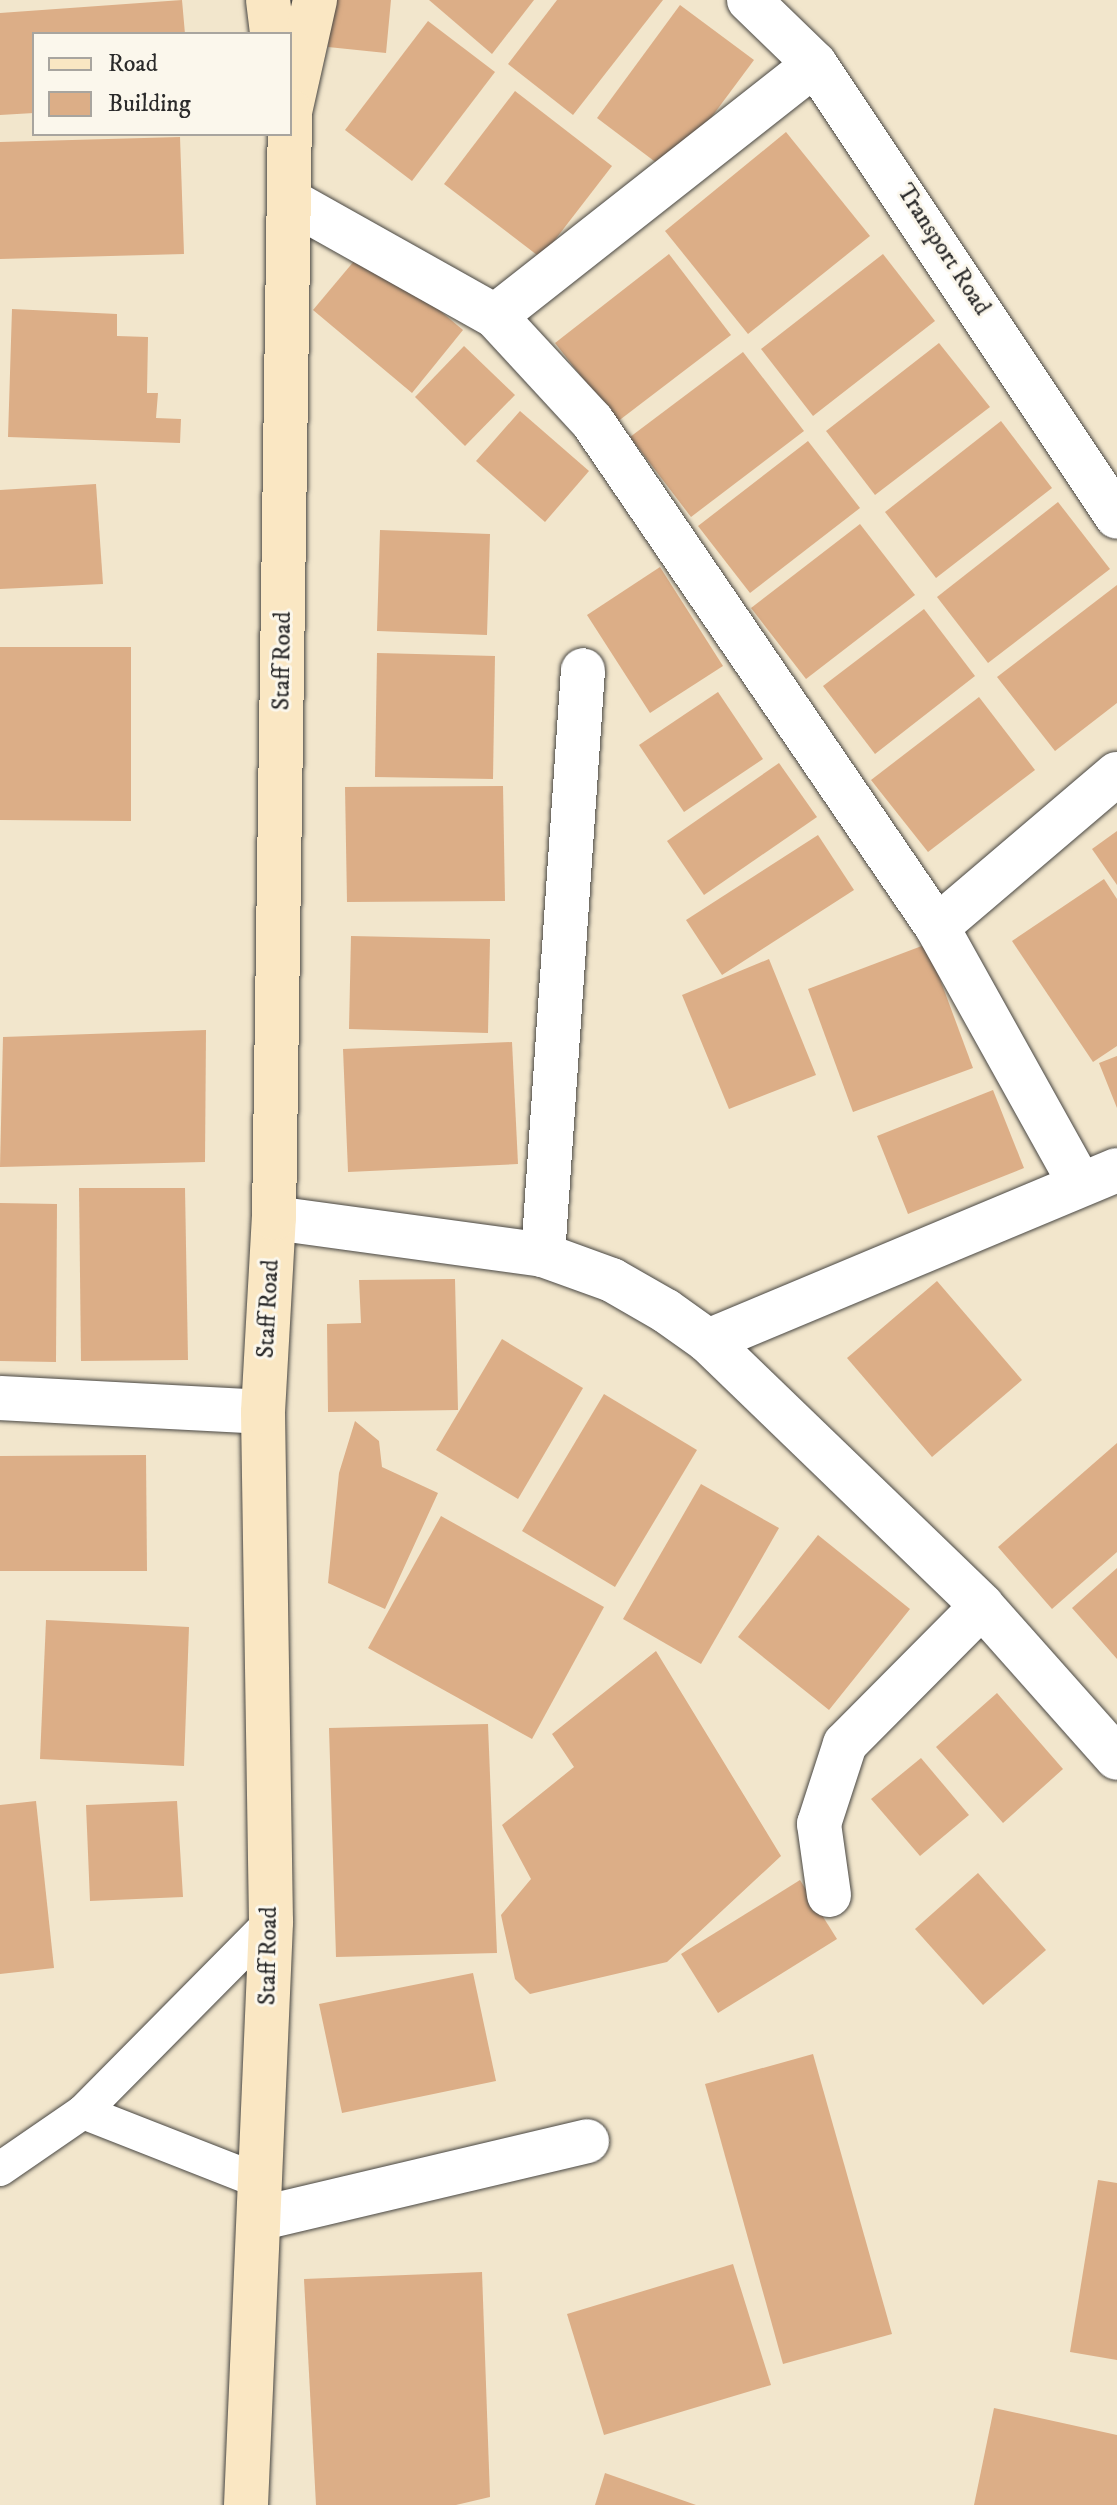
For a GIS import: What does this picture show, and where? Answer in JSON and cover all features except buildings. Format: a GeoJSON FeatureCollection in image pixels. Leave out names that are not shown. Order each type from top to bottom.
{"type":"FeatureCollection","features":[{"type":"Feature","properties":{"kind":"main road"},"geometry":{"type":"LineString","coordinates":[[268,0],[272,32]]}},
{"type":"Feature","properties":{"kind":"main road","name":"Staff Road"},"geometry":{"type":"LineString","coordinates":[[292,103],[315,0]]}},
{"type":"Feature","properties":{"kind":"main road","name":"Staff Road"},"geometry":{"type":"LineString","coordinates":[[246,2505],[262,2200],[271,1922],[263,1412],[274,1218],[290,136]]}},
{"type":"Feature","properties":{"kind":"street","name":"Transport Road"},"geometry":{"type":"LineString","coordinates":[[749,0],[815,64],[1117,517]]}},
{"type":"Feature","properties":{"kind":"street"},"geometry":{"type":"LineString","coordinates":[[495,316],[815,64]]}},
{"type":"Feature","properties":{"kind":"street"},"geometry":{"type":"LineString","coordinates":[[290,201],[495,316],[592,421],[937,927],[1099,1177],[708,1341]]}},
{"type":"Feature","properties":{"kind":"street"},"geometry":{"type":"LineString","coordinates":[[543,1255],[583,670]]}},
{"type":"Feature","properties":{"kind":"street"},"geometry":{"type":"LineString","coordinates":[[937,927],[1117,774]]}},
{"type":"Feature","properties":{"kind":"street"},"geometry":{"type":"LineString","coordinates":[[274,1218],[543,1255],[612,1280],[708,1341],[982,1606],[1117,1758]]}},
{"type":"Feature","properties":{"kind":"street"},"geometry":{"type":"LineString","coordinates":[[0,1398],[263,1412]]}},
{"type":"Feature","properties":{"kind":"street"},"geometry":{"type":"LineString","coordinates":[[829,1895],[819,1824],[845,1744],[982,1606]]}},
{"type":"Feature","properties":{"kind":"street"},"geometry":{"type":"LineString","coordinates":[[262,2200],[587,2141]]}},
{"type":"Feature","properties":{"kind":"lane"},"geometry":{"type":"LineString","coordinates":[[0,2169],[83,2112],[271,1922]]}},
{"type":"Feature","properties":{"kind":"lane"},"geometry":{"type":"LineString","coordinates":[[83,2112],[262,2200]]}}]}
